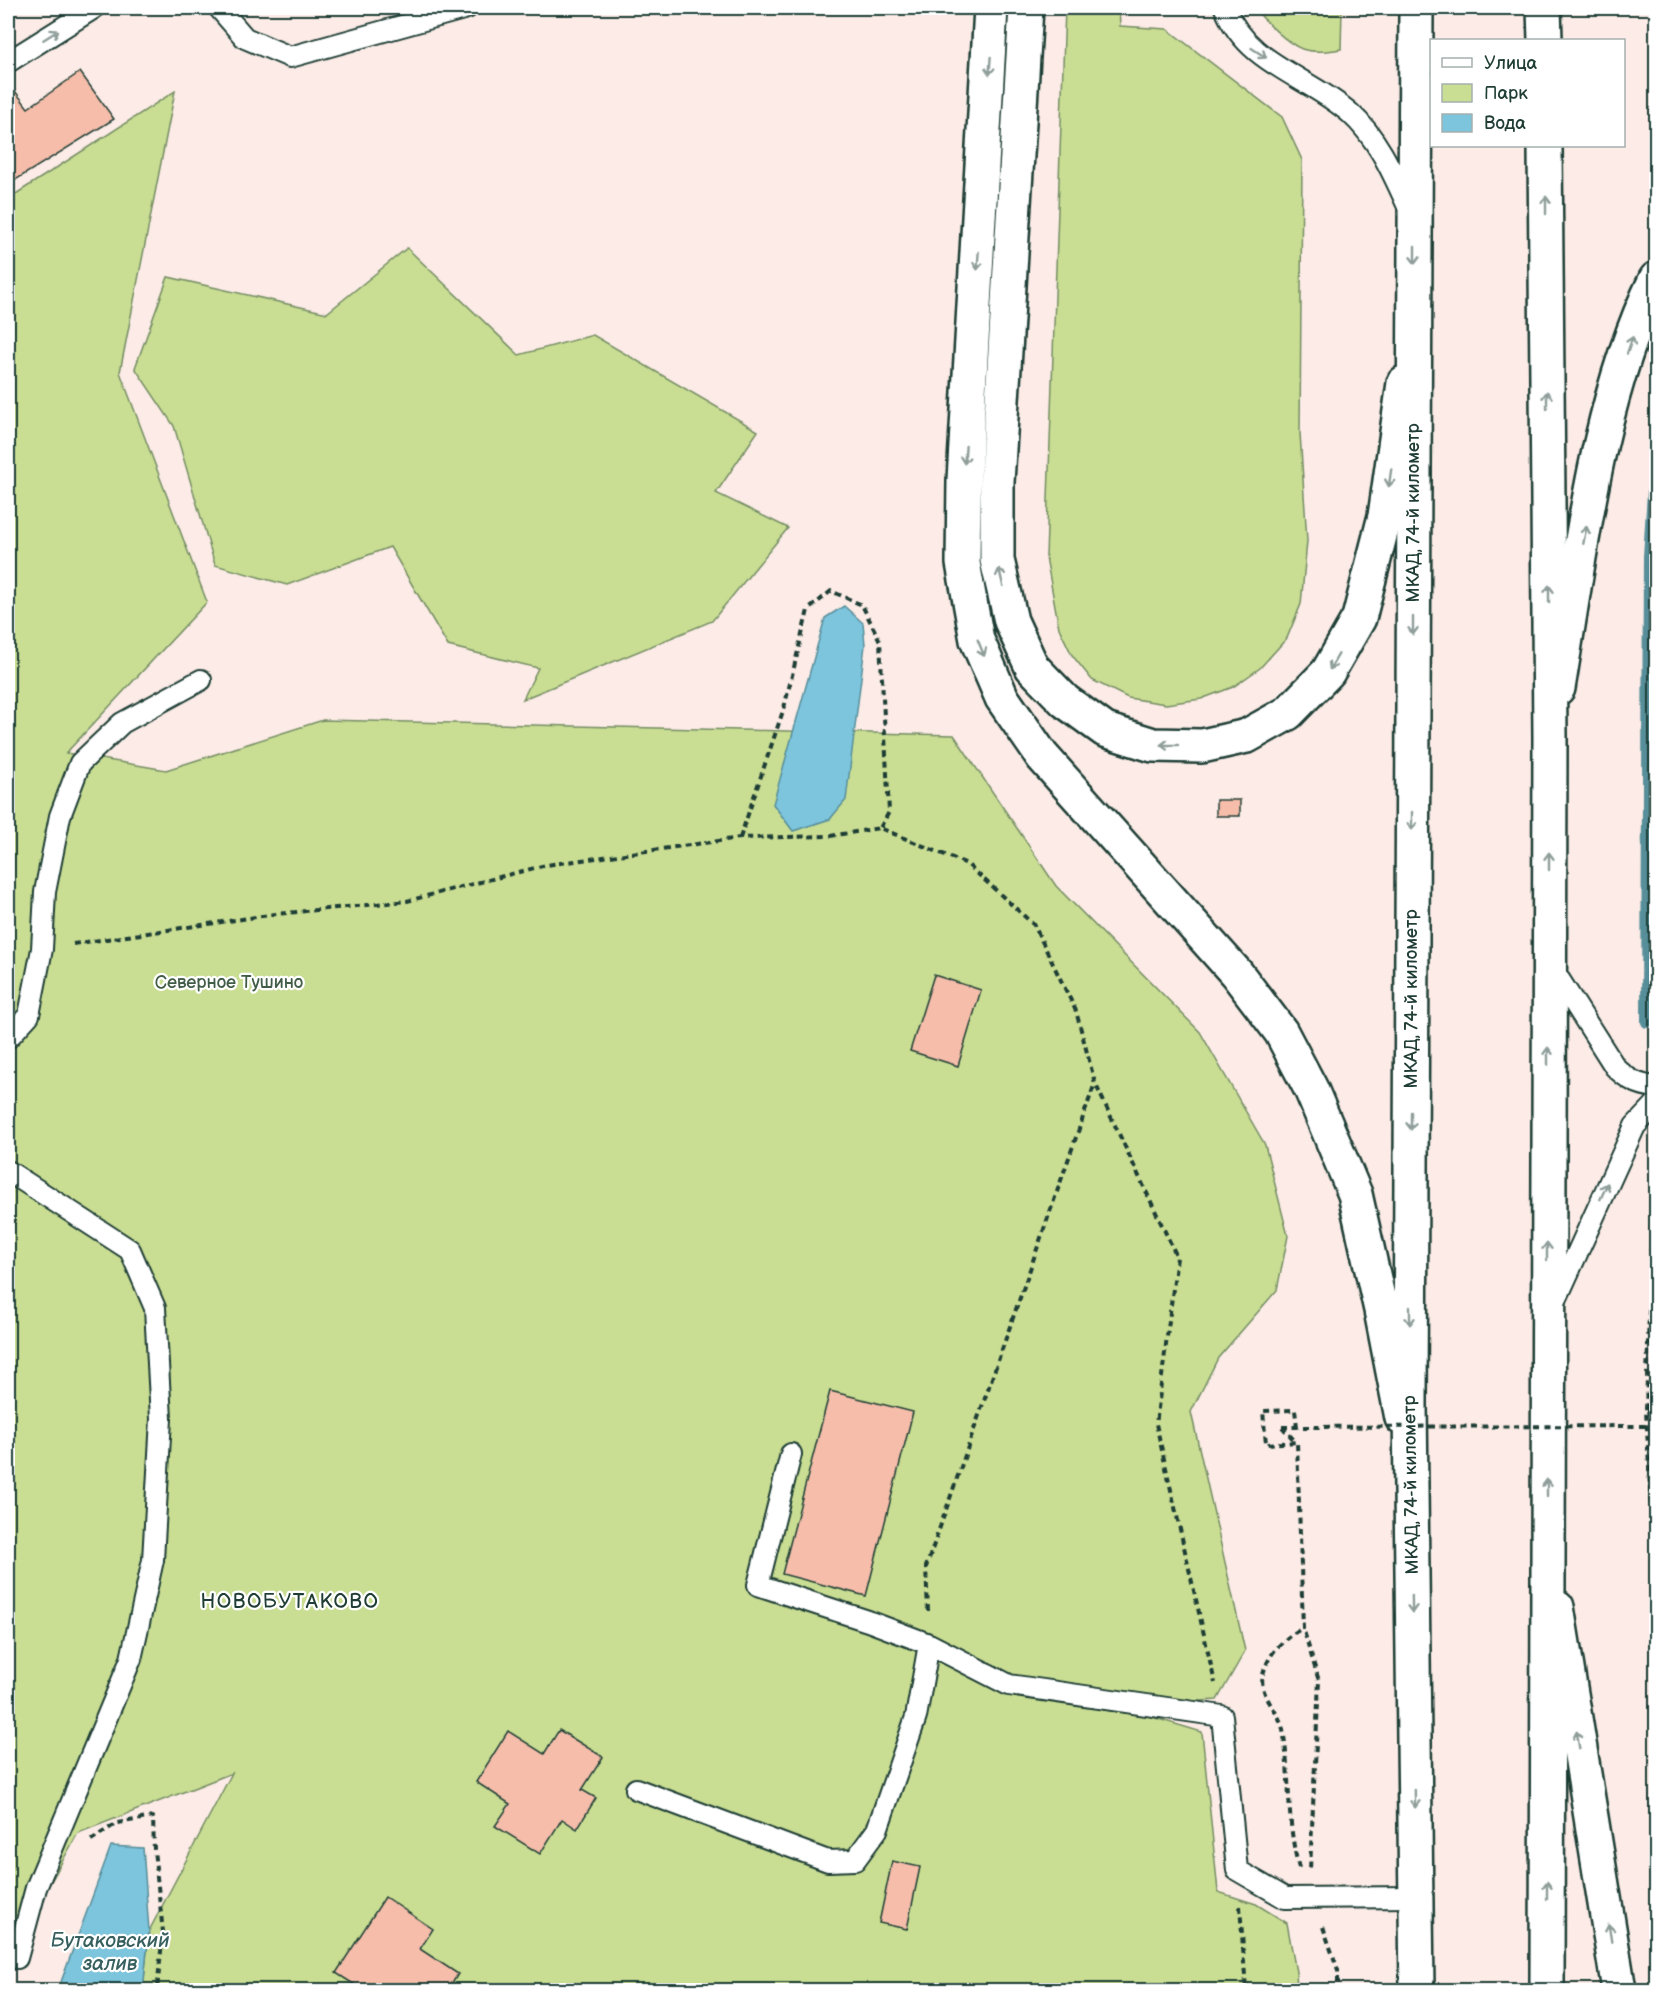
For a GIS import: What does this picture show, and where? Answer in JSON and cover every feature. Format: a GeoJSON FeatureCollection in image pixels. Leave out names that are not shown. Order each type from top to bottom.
{"type":"FeatureCollection","features":[{"type":"Feature","properties":{"kind":"main road"},"geometry":{"type":"LineString","coordinates":[[992,8],[964,480],[963,563],[977,640],[1002,698],[1042,756],[1237,974],[1281,1032],[1311,1089],[1355,1194],[1382,1310],[1410,1462]]}},
{"type":"Feature","properties":{"kind":"main road"},"geometry":{"type":"LineString","coordinates":[[1026,8],[997,482],[997,560],[1011,621],[1032,667],[1065,701],[1105,730],[1153,745],[1202,746],[1247,736],[1288,713],[1328,672],[1359,618],[1385,516],[1414,316]]}},
{"type":"Feature","properties":{"kind":"main road","name":"МКАД, 74-й километр"},"geometry":{"type":"LineString","coordinates":[[1416,8],[1410,1462],[1417,1990]]}},
{"type":"Feature","properties":{"kind":"main road"},"geometry":{"type":"LineString","coordinates":[[1544,8],[1545,39]]}},
{"type":"Feature","properties":{"kind":"main road"},"geometry":{"type":"LineString","coordinates":[[1545,147],[1550,737],[1547,1990]]}},
{"type":"Feature","properties":{"kind":"main road"},"geometry":{"type":"LineString","coordinates":[[1550,737],[1609,409],[1645,302],[1656,279]]}},
{"type":"Feature","properties":{"kind":"main road"},"geometry":{"type":"LineString","coordinates":[[1547,1547],[1619,1990]]}},
{"type":"Feature","properties":{"kind":"lane"},"geometry":{"type":"LineString","coordinates":[[8,62],[94,8]]}},
{"type":"Feature","properties":{"kind":"lane"},"geometry":{"type":"LineString","coordinates":[[219,8],[245,38],[290,57],[467,8]]}},
{"type":"Feature","properties":{"kind":"lane"},"geometry":{"type":"LineString","coordinates":[[1225,8],[1232,24],[1250,47],[1350,113],[1384,154],[1415,222]]}},
{"type":"Feature","properties":{"kind":"lane"},"geometry":{"type":"LineString","coordinates":[[8,1038],[28,1015],[42,948],[45,892],[60,816],[80,763],[122,723],[201,680]]}},
{"type":"Feature","properties":{"kind":"lane"},"geometry":{"type":"LineString","coordinates":[[1548,962],[1615,1067],[1628,1079],[1641,1085],[1656,1087]]}},
{"type":"Feature","properties":{"kind":"lane"},"geometry":{"type":"LineString","coordinates":[[1547,1321],[1635,1126],[1656,1104]]}},
{"type":"Feature","properties":{"kind":"lane"},"geometry":{"type":"LineString","coordinates":[[8,1172],[130,1250],[155,1308],[161,1419],[153,1560],[131,1659],[36,1888],[17,1958]]}},
{"type":"Feature","properties":{"kind":"lane"},"geometry":{"type":"LineString","coordinates":[[791,1454],[758,1585],[868,1621],[928,1644],[1010,1685],[1222,1716],[1237,1870],[1285,1898],[1417,1897]]}},
{"type":"Feature","properties":{"kind":"lane"},"geometry":{"type":"LineString","coordinates":[[636,1789],[828,1861],[855,1860],[877,1830],[916,1717],[928,1644]]}},
{"type":"Feature","properties":{"kind":"path"},"geometry":{"type":"LineString","coordinates":[[740,838],[784,708],[808,610],[831,591],[862,605],[880,641],[889,812],[880,828]]}},
{"type":"Feature","properties":{"kind":"path"},"geometry":{"type":"LineString","coordinates":[[42,948],[276,914],[407,901],[546,865],[740,838],[830,836],[880,828],[967,864],[1034,925],[1076,1011],[1095,1083],[1177,1257],[1156,1424],[1222,1716]]}},
{"type":"Feature","properties":{"kind":"path"},"geometry":{"type":"LineString","coordinates":[[928,1644],[926,1567],[1095,1083]]}},
{"type":"Feature","properties":{"kind":"path"},"geometry":{"type":"LineString","coordinates":[[1656,1168],[1653,1178],[1646,1411],[1656,1598]]}},
{"type":"Feature","properties":{"kind":"path"},"geometry":{"type":"LineString","coordinates":[[1648,1386],[1656,1380]]}},
{"type":"Feature","properties":{"kind":"path"},"geometry":{"type":"LineString","coordinates":[[1297,1427],[1295,1410],[1263,1411],[1266,1444],[1297,1442]]}},
{"type":"Feature","properties":{"kind":"path"},"geometry":{"type":"LineString","coordinates":[[1646,1411],[1656,1410]]}},
{"type":"Feature","properties":{"kind":"path"},"geometry":{"type":"LineString","coordinates":[[1646,1411],[1656,1418]]}},
{"type":"Feature","properties":{"kind":"path"},"geometry":{"type":"LineString","coordinates":[[1305,1899],[1319,1681],[1303,1628],[1297,1442],[1282,1427],[1654,1426],[1652,1443],[1656,1443]]}},
{"type":"Feature","properties":{"kind":"path"},"geometry":{"type":"LineString","coordinates":[[1651,1513],[1656,1512]]}},
{"type":"Feature","properties":{"kind":"path"},"geometry":{"type":"LineString","coordinates":[[1303,1628],[1285,1637],[1273,1653],[1263,1675],[1263,1686],[1283,1729],[1293,1846],[1305,1899],[1328,1937],[1338,1970],[1338,1990]]}},
{"type":"Feature","properties":{"kind":"path"},"geometry":{"type":"LineString","coordinates":[[84,1844],[117,1823],[153,1817],[154,1850],[163,1932],[157,1990]]}},
{"type":"Feature","properties":{"kind":"path"},"geometry":{"type":"LineString","coordinates":[[1237,1870],[1246,1990]]}},
{"type":"Feature","properties":{"kind":"green space"},"geometry":{"type":"Polygon","coordinates":[[[1065,8],[1119,8],[1120,26],[1167,29],[1282,117],[1302,160],[1300,433],[1307,541],[1301,604],[1287,638],[1260,668],[1233,687],[1201,699],[1166,704],[1128,698],[1092,680],[1072,655],[1059,628],[1046,557],[1065,8]]]}},
{"type":"Feature","properties":{"kind":"green space"},"geometry":{"type":"Polygon","coordinates":[[[1255,8],[1342,8],[1341,49],[1317,51],[1302,49],[1276,31],[1255,8]]]}},
{"type":"Feature","properties":{"kind":"green space","name":"Северное Тушино"},"geometry":{"type":"Polygon","coordinates":[[[175,91],[120,372],[207,602],[66,753],[166,770],[323,720],[954,735],[1056,886],[1200,1032],[1265,1145],[1288,1236],[1277,1290],[1218,1358],[1191,1412],[1245,1651],[1217,1700],[1115,1706],[1202,1732],[1218,1892],[1256,1904],[1287,1923],[1297,1990],[143,1990],[149,1931],[232,1773],[78,1833],[8,1959],[8,199],[175,91]]]}},
{"type":"Feature","properties":{"kind":"green space"},"geometry":{"type":"Polygon","coordinates":[[[407,248],[519,355],[593,335],[758,431],[716,493],[788,528],[712,621],[523,699],[538,668],[448,646],[390,547],[287,585],[215,565],[174,426],[135,368],[168,277],[327,313],[407,248]]]}},
{"type":"Feature","properties":{"kind":"water"},"geometry":{"type":"Polygon","coordinates":[[[844,606],[863,623],[865,645],[846,800],[830,819],[793,831],[773,804],[825,618],[844,606]]]}},
{"type":"Feature","properties":{"kind":"water","name":"Бутаковский залив"},"geometry":{"type":"Polygon","coordinates":[[[111,1846],[143,1848],[149,1931],[143,1990],[58,1990],[111,1846]]]}},
{"type":"Feature","properties":{"kind":"building"},"geometry":{"type":"Polygon","coordinates":[[[80,72],[114,119],[9,184],[8,91],[15,91],[28,108],[80,72]]]}},
{"type":"Feature","properties":{"kind":"building"},"geometry":{"type":"Polygon","coordinates":[[[1216,800],[1240,800],[1240,816],[1216,816],[1216,800]]]}},
{"type":"Feature","properties":{"kind":"building"},"geometry":{"type":"Polygon","coordinates":[[[934,975],[981,990],[958,1066],[910,1051],[934,975]]]}},
{"type":"Feature","properties":{"kind":"building"},"geometry":{"type":"Polygon","coordinates":[[[830,1391],[913,1412],[866,1596],[782,1574],[830,1391]]]}},
{"type":"Feature","properties":{"kind":"building"},"geometry":{"type":"Polygon","coordinates":[[[559,1730],[603,1757],[582,1790],[596,1798],[577,1829],[562,1819],[540,1854],[495,1826],[510,1804],[476,1782],[508,1731],[544,1754],[559,1730]]]}},
{"type":"Feature","properties":{"kind":"building"},"geometry":{"type":"Polygon","coordinates":[[[892,1861],[920,1867],[907,1929],[879,1923],[892,1861]]]}},
{"type":"Feature","properties":{"kind":"building"},"geometry":{"type":"Polygon","coordinates":[[[385,1897],[433,1929],[420,1949],[458,1974],[448,1990],[363,1990],[336,1973],[385,1897]]]}},
{"type":"Feature","properties":{"kind":"waterway"},"geometry":{"type":"LineString","coordinates":[[1647,1022],[1649,557],[1656,443]]}},
{"type":"Feature","properties":{"kind":"district","name":"НОВОБУТАКОВО"},"geometry":{"type":"Point","coordinates":[290,1602]}}]}
